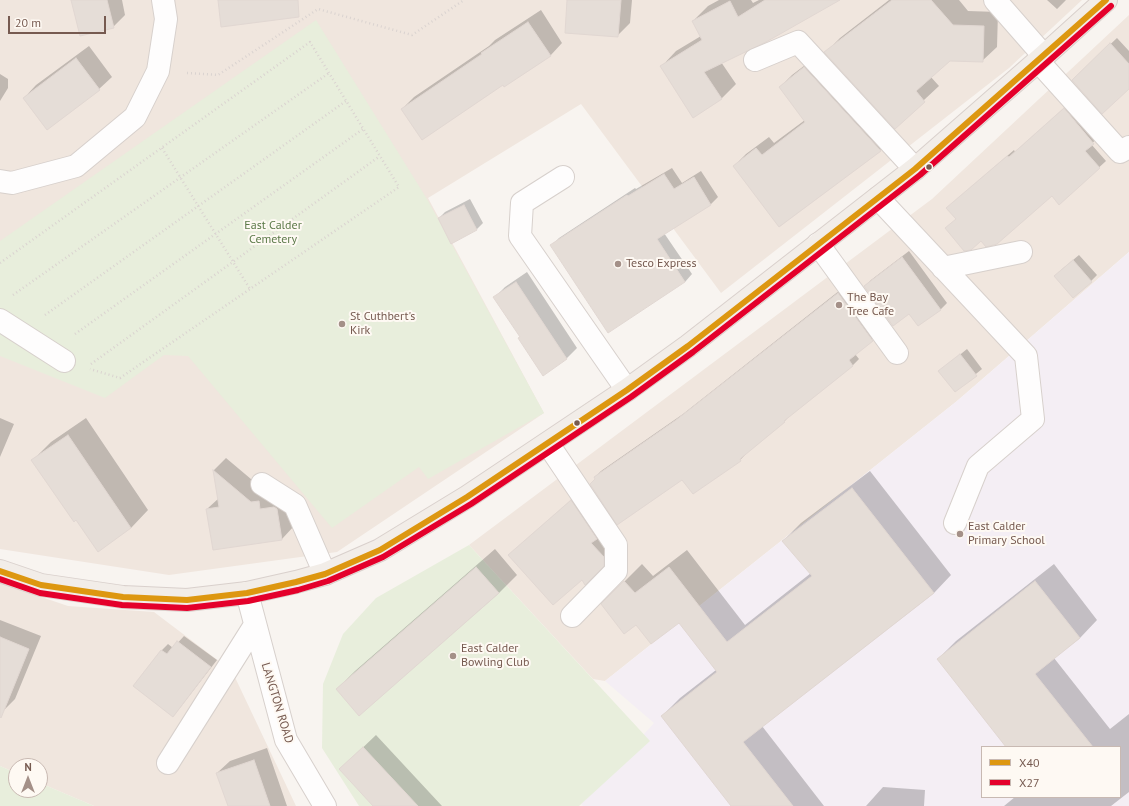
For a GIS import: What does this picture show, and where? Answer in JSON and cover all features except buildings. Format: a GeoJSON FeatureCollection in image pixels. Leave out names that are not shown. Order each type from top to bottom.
{"type":"FeatureCollection","features":[{"type":"Feature","properties":{"kind":"main road"},"geometry":{"type":"LineString","coordinates":[[0,571],[41,585],[123,596],[187,600],[247,593],[325,574],[380,550],[467,497],[548,444],[688,346],[915,169],[1106,0]]}},
{"type":"Feature","properties":{"kind":"street"},"geometry":{"type":"LineString","coordinates":[[0,181],[12,183],[76,166],[134,117],[158,71],[166,19],[163,0]]}},
{"type":"Feature","properties":{"kind":"street"},"geometry":{"type":"LineString","coordinates":[[995,0],[1041,59],[1120,152],[1129,147]]}},
{"type":"Feature","properties":{"kind":"street"},"geometry":{"type":"LineString","coordinates":[[755,60],[798,42],[915,169]]}},
{"type":"Feature","properties":{"kind":"street"},"geometry":{"type":"LineString","coordinates":[[562,177],[522,204],[520,236],[627,390]]}},
{"type":"Feature","properties":{"kind":"street"},"geometry":{"type":"LineString","coordinates":[[878,198],[1026,356],[1033,418],[978,466],[955,523]]}},
{"type":"Feature","properties":{"kind":"street"},"geometry":{"type":"LineString","coordinates":[[818,244],[897,353]]}},
{"type":"Feature","properties":{"kind":"street"},"geometry":{"type":"LineString","coordinates":[[943,268],[1021,252]]}},
{"type":"Feature","properties":{"kind":"street"},"geometry":{"type":"LineString","coordinates":[[0,320],[21,332],[57,357]]}},
{"type":"Feature","properties":{"kind":"street"},"geometry":{"type":"LineString","coordinates":[[548,444],[616,545],[616,571],[572,616]]}},
{"type":"Feature","properties":{"kind":"street"},"geometry":{"type":"LineString","coordinates":[[262,484],[294,505],[325,574]]}},
{"type":"Feature","properties":{"kind":"street","name":"LANGTON ROAD"},"geometry":{"type":"LineString","coordinates":[[247,593],[286,740],[325,806]]}},
{"type":"Feature","properties":{"kind":"street"},"geometry":{"type":"LineString","coordinates":[[168,763],[255,625]]}},
{"type":"Feature","properties":{"kind":"path"},"geometry":{"type":"LineString","coordinates":[[158,71],[218,75],[318,9],[412,35],[464,0]]}},
{"type":"Feature","properties":{"kind":"path"},"geometry":{"type":"LineString","coordinates":[[0,263],[310,42],[380,156],[398,187],[120,378],[86,368],[380,156]]}},
{"type":"Feature","properties":{"kind":"path"},"geometry":{"type":"LineString","coordinates":[[10,298],[329,73]]}},
{"type":"Feature","properties":{"kind":"path"},"geometry":{"type":"LineString","coordinates":[[21,332],[346,101]]}},
{"type":"Feature","properties":{"kind":"path"},"geometry":{"type":"LineString","coordinates":[[57,357],[216,234],[363,129]]}},
{"type":"Feature","properties":{"kind":"path"},"geometry":{"type":"LineString","coordinates":[[162,148],[250,289]]}},
{"type":"Feature","properties":{"kind":"shaded area"},"geometry":{"type":"Polygon","coordinates":[[[0,0],[1082,0],[1009,68],[721,293],[581,104],[428,198],[544,413],[337,552],[169,575],[0,549],[0,0]]]}},
{"type":"Feature","properties":{"kind":"shaded area"},"geometry":{"type":"Polygon","coordinates":[[[1129,15],[1129,252],[957,401],[605,681],[593,679],[469,545],[932,199],[1129,15]]]}},
{"type":"Feature","properties":{"kind":"shaded area","name":"East Calder Primary School"},"geometry":{"type":"Polygon","coordinates":[[[1129,252],[1129,806],[583,806],[581,804],[654,723],[605,681],[957,401],[1129,252]]]}},
{"type":"Feature","properties":{"kind":"shaded area"},"geometry":{"type":"Polygon","coordinates":[[[0,583],[68,606],[154,612],[232,671],[296,806],[94,806],[48,786],[48,758],[8,758],[8,770],[0,766],[0,583]]]}},
{"type":"Feature","properties":{"kind":"green space","name":"East Calder Cemetery"},"geometry":{"type":"Polygon","coordinates":[[[316,20],[427,199],[544,413],[428,479],[419,467],[332,528],[188,356],[164,355],[105,398],[0,356],[0,241],[316,20]]]}},
{"type":"Feature","properties":{"kind":"green space","name":"East Calder Bowling Club"},"geometry":{"type":"Polygon","coordinates":[[[469,545],[650,741],[579,806],[359,806],[322,748],[323,684],[343,634],[376,598],[469,545]]]}},
{"type":"Feature","properties":{"kind":"green space"},"geometry":{"type":"Polygon","coordinates":[[[0,766],[8,770],[8,798],[48,798],[48,786],[94,806],[0,806],[0,766]]]}},
{"type":"Feature","properties":{"kind":"transit line","name":"X40"},"geometry":{"type":"LineString","coordinates":[[0,571],[41,585],[123,597],[187,600],[247,593],[296,582],[325,574],[380,550],[467,497],[627,390],[688,346],[915,169],[1106,0]]}},
{"type":"Feature","properties":{"kind":"transit line","name":"X27"},"geometry":{"type":"LineString","coordinates":[[0,579],[40,593],[122,605],[187,608],[248,601],[298,590],[328,581],[383,557],[471,504],[631,397],[693,352],[920,175],[1111,6]]}},
{"type":"Feature","properties":{"kind":"place","name":"Tesco Express"},"geometry":{"type":"Point","coordinates":[618,264]}},
{"type":"Feature","properties":{"kind":"place","name":"The Bay Tree Cafe"},"geometry":{"type":"Point","coordinates":[839,305]}},
{"type":"Feature","properties":{"kind":"place","name":"St Cuthbert's Kirk"},"geometry":{"type":"Point","coordinates":[342,324]}},
{"type":"Feature","properties":{"kind":"place","name":"East Calder Primary School"},"geometry":{"type":"Point","coordinates":[960,534]}},
{"type":"Feature","properties":{"kind":"place","name":"East Calder Bowling Club"},"geometry":{"type":"Point","coordinates":[453,656]}}]}
